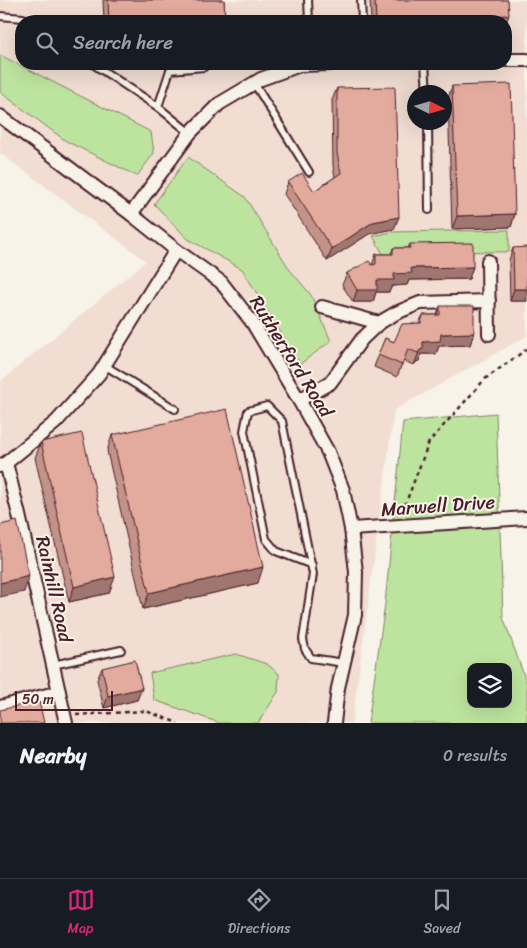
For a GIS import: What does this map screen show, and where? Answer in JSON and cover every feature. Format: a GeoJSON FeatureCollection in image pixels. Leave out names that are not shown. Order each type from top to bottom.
{"type":"FeatureCollection","features":[{"type":"Feature","properties":{"kind":"street"},"geometry":{"type":"LineString","coordinates":[[512,60],[527,60]]}},
{"type":"Feature","properties":{"kind":"street"},"geometry":{"type":"LineString","coordinates":[[131,214],[190,133],[219,104],[261,79],[286,70]]}},
{"type":"Feature","properties":{"kind":"street","name":"Rutherford Road"},"geometry":{"type":"LineString","coordinates":[[0,116],[221,282],[252,322],[276,359],[328,452],[343,490],[351,529],[356,572],[355,615],[338,688],[334,723]]}},
{"type":"Feature","properties":{"kind":"street"},"geometry":{"type":"LineString","coordinates":[[3,465],[56,422],[99,374],[176,250]]}},
{"type":"Feature","properties":{"kind":"street"},"geometry":{"type":"LineString","coordinates":[[488,261],[489,334]]}},
{"type":"Feature","properties":{"kind":"street"},"geometry":{"type":"LineString","coordinates":[[299,400],[330,383],[362,340],[379,323],[396,313],[420,302],[489,301]]}},
{"type":"Feature","properties":{"kind":"street"},"geometry":{"type":"LineString","coordinates":[[322,307],[379,323]]}},
{"type":"Feature","properties":{"kind":"street","name":"Rainhill Road"},"geometry":{"type":"LineString","coordinates":[[3,465],[19,515],[65,719]]}},
{"type":"Feature","properties":{"kind":"street","name":"Marwell Drive"},"geometry":{"type":"LineString","coordinates":[[351,529],[527,518]]}},
{"type":"Feature","properties":{"kind":"street"},"geometry":{"type":"LineString","coordinates":[[0,707],[59,692]]}},
{"type":"Feature","properties":{"kind":"lane"},"geometry":{"type":"LineString","coordinates":[[308,0],[309,15]]}},
{"type":"Feature","properties":{"kind":"lane"},"geometry":{"type":"LineString","coordinates":[[361,0],[362,15]]}},
{"type":"Feature","properties":{"kind":"lane"},"geometry":{"type":"LineString","coordinates":[[0,16],[15,17]]}},
{"type":"Feature","properties":{"kind":"lane"},"geometry":{"type":"LineString","coordinates":[[102,70],[158,107],[190,133]]}},
{"type":"Feature","properties":{"kind":"lane"},"geometry":{"type":"LineString","coordinates":[[158,107],[170,70]]}},
{"type":"Feature","properties":{"kind":"lane"},"geometry":{"type":"LineString","coordinates":[[425,70],[426,85]]}},
{"type":"Feature","properties":{"kind":"lane"},"geometry":{"type":"LineString","coordinates":[[254,83],[310,172]]}},
{"type":"Feature","properties":{"kind":"lane"},"geometry":{"type":"LineString","coordinates":[[428,130],[429,210]]}},
{"type":"Feature","properties":{"kind":"lane"},"geometry":{"type":"LineString","coordinates":[[104,365],[175,409]]}},
{"type":"Feature","properties":{"kind":"lane"},"geometry":{"type":"LineString","coordinates":[[312,565],[276,551],[266,539],[244,431],[248,411],[267,406],[282,421],[312,565],[313,574],[303,639],[305,649],[312,658],[344,663]]}},
{"type":"Feature","properties":{"kind":"lane"},"geometry":{"type":"LineString","coordinates":[[53,665],[121,650]]}},
{"type":"Feature","properties":{"kind":"path"},"geometry":{"type":"LineString","coordinates":[[397,526],[429,442],[485,380],[527,349]]}},
{"type":"Feature","properties":{"kind":"path"},"geometry":{"type":"LineString","coordinates":[[65,719],[146,711],[178,723]]}},
{"type":"Feature","properties":{"kind":"shaded area"},"geometry":{"type":"Polygon","coordinates":[[[0,0],[527,0],[527,336],[394,410],[352,723],[0,723],[0,382],[146,261],[0,153],[0,0]]]}},
{"type":"Feature","properties":{"kind":"green space"},"geometry":{"type":"Polygon","coordinates":[[[0,55],[15,63],[15,70],[29,70],[151,132],[154,153],[137,176],[66,141],[0,92],[0,55]]]}},
{"type":"Feature","properties":{"kind":"green space"},"geometry":{"type":"Polygon","coordinates":[[[188,157],[245,197],[290,270],[311,295],[331,341],[300,364],[242,269],[188,239],[154,204],[188,157]]]}},
{"type":"Feature","properties":{"kind":"green space"},"geometry":{"type":"Polygon","coordinates":[[[509,230],[509,252],[405,251],[384,256],[373,236],[392,232],[509,230]]]}},
{"type":"Feature","properties":{"kind":"green space"},"geometry":{"type":"Polygon","coordinates":[[[496,413],[503,617],[527,684],[527,723],[368,723],[385,604],[403,422],[496,413]]]}},
{"type":"Feature","properties":{"kind":"green space"},"geometry":{"type":"Polygon","coordinates":[[[236,654],[267,664],[279,674],[278,692],[258,723],[220,723],[154,700],[150,673],[236,654]]]}},
{"type":"Feature","properties":{"kind":"building"},"geometry":{"type":"Polygon","coordinates":[[[108,0],[224,0],[225,15],[109,15],[108,0]]]}},
{"type":"Feature","properties":{"kind":"building"},"geometry":{"type":"Polygon","coordinates":[[[375,0],[508,0],[509,15],[376,15],[375,0]]]}},
{"type":"Feature","properties":{"kind":"building"},"geometry":{"type":"Polygon","coordinates":[[[511,84],[515,214],[457,216],[452,86],[511,84]]]}},
{"type":"Feature","properties":{"kind":"building"},"geometry":{"type":"Polygon","coordinates":[[[395,87],[399,217],[373,222],[332,249],[288,182],[302,173],[314,191],[341,173],[337,153],[337,88],[395,87]]]}},
{"type":"Feature","properties":{"kind":"building"},"geometry":{"type":"Polygon","coordinates":[[[473,243],[473,267],[411,268],[412,273],[394,274],[394,280],[377,280],[377,290],[357,290],[347,273],[369,261],[372,265],[376,264],[376,254],[393,254],[393,248],[410,248],[410,244],[473,243]]]}},
{"type":"Feature","properties":{"kind":"building"},"geometry":{"type":"Polygon","coordinates":[[[527,247],[527,289],[514,289],[513,248],[527,247]]]}},
{"type":"Feature","properties":{"kind":"building"},"geometry":{"type":"Polygon","coordinates":[[[440,306],[474,306],[474,333],[441,334],[440,341],[423,342],[423,349],[418,353],[408,349],[402,365],[378,355],[385,338],[394,342],[402,324],[421,323],[423,315],[440,315],[440,306]]]}},
{"type":"Feature","properties":{"kind":"building"},"geometry":{"type":"Polygon","coordinates":[[[227,409],[263,567],[149,593],[112,435],[227,409]]]}},
{"type":"Feature","properties":{"kind":"building"},"geometry":{"type":"Polygon","coordinates":[[[82,433],[115,577],[74,587],[41,442],[82,433]]]}},
{"type":"Feature","properties":{"kind":"building"},"geometry":{"type":"Polygon","coordinates":[[[17,521],[29,576],[0,583],[0,525],[17,521]]]}},
{"type":"Feature","properties":{"kind":"building"},"geometry":{"type":"Polygon","coordinates":[[[135,660],[142,688],[108,696],[102,668],[135,660]]]}},
{"type":"Feature","properties":{"kind":"building"},"geometry":{"type":"Polygon","coordinates":[[[39,701],[44,723],[0,723],[0,710],[39,701]]]}}]}
